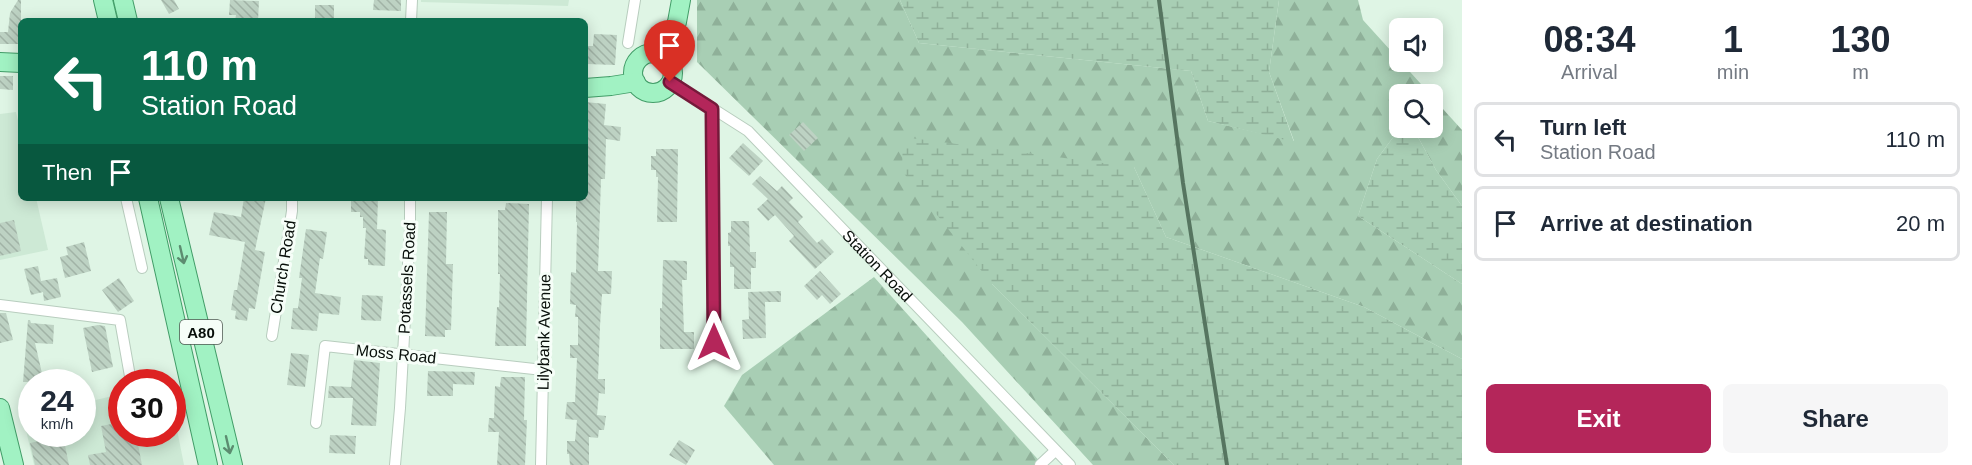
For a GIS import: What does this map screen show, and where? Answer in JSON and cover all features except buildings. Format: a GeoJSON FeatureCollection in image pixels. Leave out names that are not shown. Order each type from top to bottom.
{"type":"FeatureCollection","features":[{"type":"Feature","properties":{"kind":"main road"},"geometry":{"type":"LineString","coordinates":[[103,0],[107,18]]}},
{"type":"Feature","properties":{"kind":"main road"},"geometry":{"type":"LineString","coordinates":[[123,0],[127,18]]}},
{"type":"Feature","properties":{"kind":"main road"},"geometry":{"type":"LineString","coordinates":[[662,56],[675,27],[681,0]]}},
{"type":"Feature","properties":{"kind":"main road"},"geometry":{"type":"LineString","coordinates":[[653,53],[662,56],[670,63],[672,69],[670,82],[662,91],[650,93],[639,87],[636,82],[634,69],[640,58],[653,53]]}},
{"type":"Feature","properties":{"kind":"main road"},"geometry":{"type":"LineString","coordinates":[[0,62],[18,63]]}},
{"type":"Feature","properties":{"kind":"main road"},"geometry":{"type":"LineString","coordinates":[[588,88],[636,82]]}},
{"type":"Feature","properties":{"kind":"main road","name":"A80"},"geometry":{"type":"LineString","coordinates":[[149,201],[208,465]]}},
{"type":"Feature","properties":{"kind":"main road","name":"A80"},"geometry":{"type":"LineString","coordinates":[[170,201],[233,465]]}},
{"type":"Feature","properties":{"kind":"main road"},"geometry":{"type":"LineString","coordinates":[[0,408],[14,465]]}},
{"type":"Feature","properties":{"kind":"street"},"geometry":{"type":"LineString","coordinates":[[411,18],[412,0]]}},
{"type":"Feature","properties":{"kind":"street"},"geometry":{"type":"LineString","coordinates":[[628,43],[635,0]]}},
{"type":"Feature","properties":{"kind":"street","name":"Station Road"},"geometry":{"type":"LineString","coordinates":[[670,82],[748,131],[1070,465]]}},
{"type":"Feature","properties":{"kind":"street"},"geometry":{"type":"LineString","coordinates":[[712,109],[714,342]]}},
{"type":"Feature","properties":{"kind":"street"},"geometry":{"type":"LineString","coordinates":[[127,201],[142,267]]}},
{"type":"Feature","properties":{"kind":"street","name":"Church Road"},"geometry":{"type":"LineString","coordinates":[[272,336],[292,201]]}},
{"type":"Feature","properties":{"kind":"street","name":"Potassels Road"},"geometry":{"type":"LineString","coordinates":[[395,465],[410,201]]}},
{"type":"Feature","properties":{"kind":"street","name":"Lilybank Avenue"},"geometry":{"type":"LineString","coordinates":[[541,465],[547,201]]}},
{"type":"Feature","properties":{"kind":"street"},"geometry":{"type":"LineString","coordinates":[[0,305],[120,320],[129,369]]}},
{"type":"Feature","properties":{"kind":"street","name":"Moss Road"},"geometry":{"type":"LineString","coordinates":[[316,423],[325,346],[543,370]]}},
{"type":"Feature","properties":{"kind":"street"},"geometry":{"type":"LineString","coordinates":[[1040,465],[1055,451]]}},
{"type":"Feature","properties":{"kind":"shaded area"},"geometry":{"type":"Polygon","coordinates":[[[421,0],[569,0],[568,6],[421,2],[421,0]]]}},
{"type":"Feature","properties":{"kind":"shaded area"},"geometry":{"type":"Polygon","coordinates":[[[16,112],[18,121],[18,201],[37,201],[48,250],[0,260],[0,114],[16,112]]]}},
{"type":"Feature","properties":{"kind":"shaded area"},"geometry":{"type":"Polygon","coordinates":[[[108,397],[108,447],[180,447],[184,465],[34,465],[30,447],[96,447],[96,400],[108,397]]]}},
{"type":"Feature","properties":{"kind":"green space"},"geometry":{"type":"Polygon","coordinates":[[[697,0],[900,0],[919,43],[1191,71],[1208,121],[1294,141],[1269,72],[1279,0],[1358,0],[1363,20],[1389,49],[1389,72],[1410,72],[1421,84],[1389,84],[1389,138],[1393,138],[1377,159],[1358,216],[1462,284],[1462,359],[1364,307],[1166,237],[1134,167],[992,284],[1174,465],[1093,465],[962,322],[697,62],[697,0]]]}},
{"type":"Feature","properties":{"kind":"green space"},"geometry":{"type":"Polygon","coordinates":[[[900,0],[1279,0],[1269,72],[1294,142],[1208,121],[1191,71],[919,43],[900,0]]]}},
{"type":"Feature","properties":{"kind":"green space"},"geometry":{"type":"Polygon","coordinates":[[[1443,109],[1462,130],[1462,206],[1436,170],[1418,138],[1443,138],[1443,109]]]}},
{"type":"Feature","properties":{"kind":"green space"},"geometry":{"type":"Polygon","coordinates":[[[903,137],[1134,167],[1166,237],[1364,307],[1462,359],[1462,465],[1174,465],[992,284],[902,171],[903,137]]]}},
{"type":"Feature","properties":{"kind":"green space"},"geometry":{"type":"Polygon","coordinates":[[[1393,138],[1418,138],[1436,170],[1462,206],[1462,284],[1358,216],[1377,159],[1393,138]]]}},
{"type":"Feature","properties":{"kind":"green space"},"geometry":{"type":"Polygon","coordinates":[[[874,277],[1043,465],[774,465],[724,406],[742,375],[874,277]]]}},
{"type":"Feature","properties":{"kind":"waterway"},"geometry":{"type":"LineString","coordinates":[[1159,0],[1183,183],[1227,465]]}},
{"type":"Feature","properties":{"kind":"route"},"geometry":{"type":"LineString","coordinates":[[670,82],[712,109],[714,342]]}}]}
